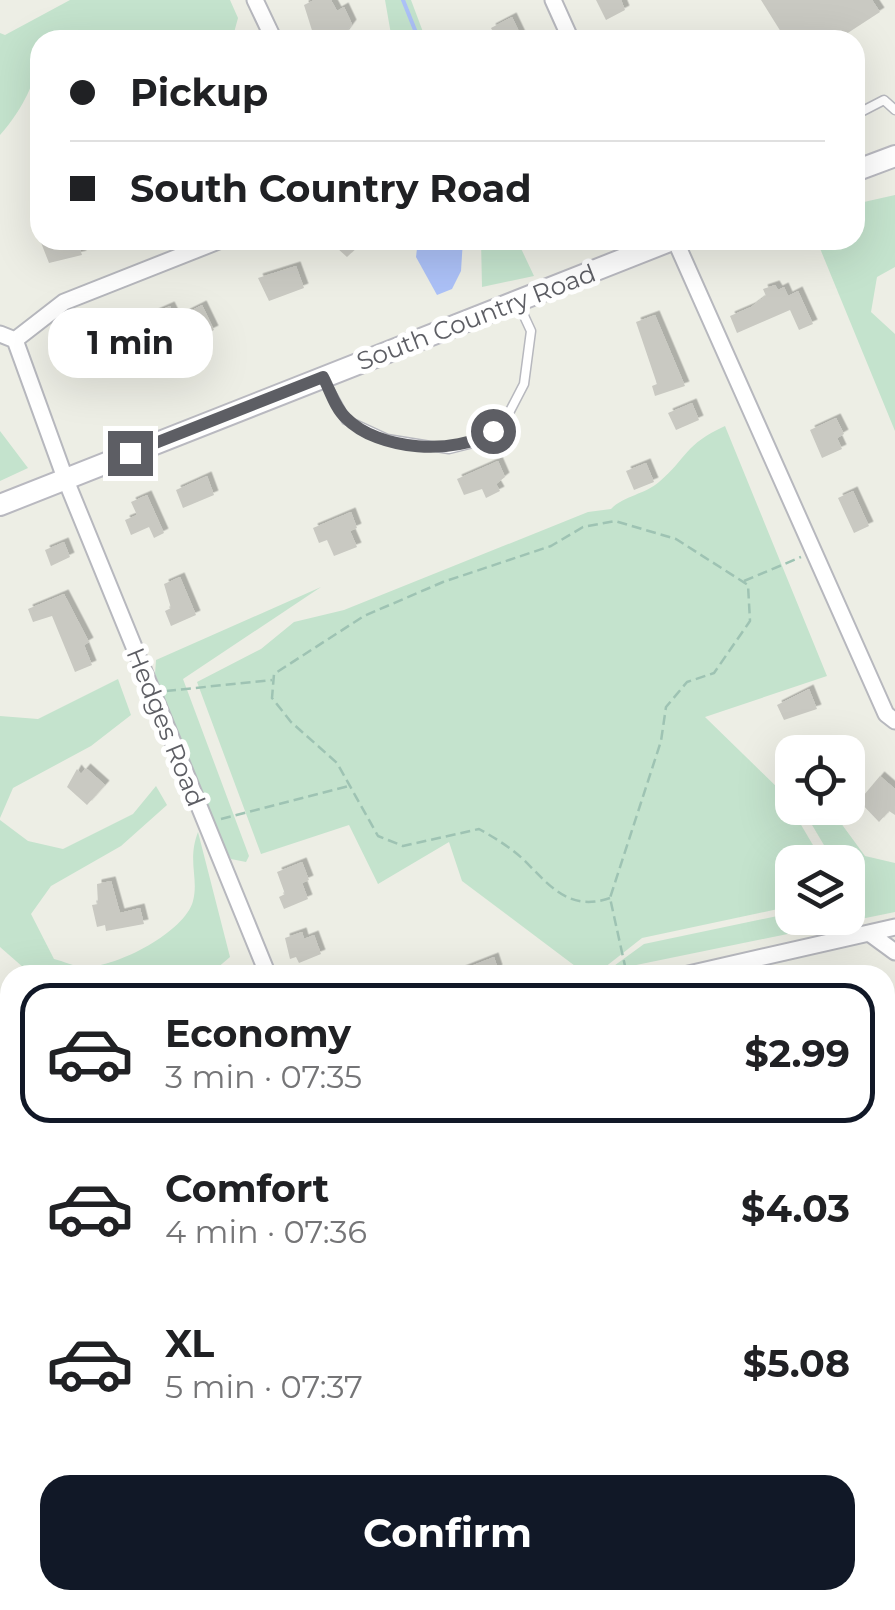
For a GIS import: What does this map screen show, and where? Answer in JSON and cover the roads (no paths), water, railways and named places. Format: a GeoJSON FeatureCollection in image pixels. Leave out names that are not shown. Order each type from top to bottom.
{"type":"FeatureCollection","features":[{"type":"Feature","properties":{"kind":"main road"},"geometry":{"type":"LineString","coordinates":[[865,163],[895,156]]}},
{"type":"Feature","properties":{"kind":"main road","name":"South Country Road"},"geometry":{"type":"LineString","coordinates":[[0,506],[646,250]]}},
{"type":"Feature","properties":{"kind":"street"},"geometry":{"type":"LineString","coordinates":[[255,0],[269,30]]}},
{"type":"Feature","properties":{"kind":"street"},"geometry":{"type":"LineString","coordinates":[[553,0],[566,30]]}},
{"type":"Feature","properties":{"kind":"street"},"geometry":{"type":"LineString","coordinates":[[8,337],[64,302],[196,250]]}},
{"type":"Feature","properties":{"kind":"street"},"geometry":{"type":"LineString","coordinates":[[673,250],[886,714],[895,722]]}},
{"type":"Feature","properties":{"kind":"street","name":"Hedges Road"},"geometry":{"type":"LineString","coordinates":[[8,337],[264,965]]}},
{"type":"Feature","properties":{"kind":"street"},"geometry":{"type":"LineString","coordinates":[[727,965],[895,926]]}},
{"type":"Feature","properties":{"kind":"street"},"geometry":{"type":"LineString","coordinates":[[869,932],[895,952]]}},
{"type":"Feature","properties":{"kind":"lane"},"geometry":{"type":"LineString","coordinates":[[865,110],[884,100],[895,110]]}},
{"type":"Feature","properties":{"kind":"lane"},"geometry":{"type":"LineString","coordinates":[[323,377],[346,420],[376,434],[449,449],[476,442],[510,411],[524,384],[531,330],[518,301]]}},
{"type":"Feature","properties":{"kind":"water"},"geometry":{"type":"Polygon","coordinates":[[[417,250],[462,250],[461,271],[452,289],[437,295],[416,257],[417,250]]]}},
{"type":"Feature","properties":{"kind":"waterway"},"geometry":{"type":"LineString","coordinates":[[403,0],[415,30]]}}]}
